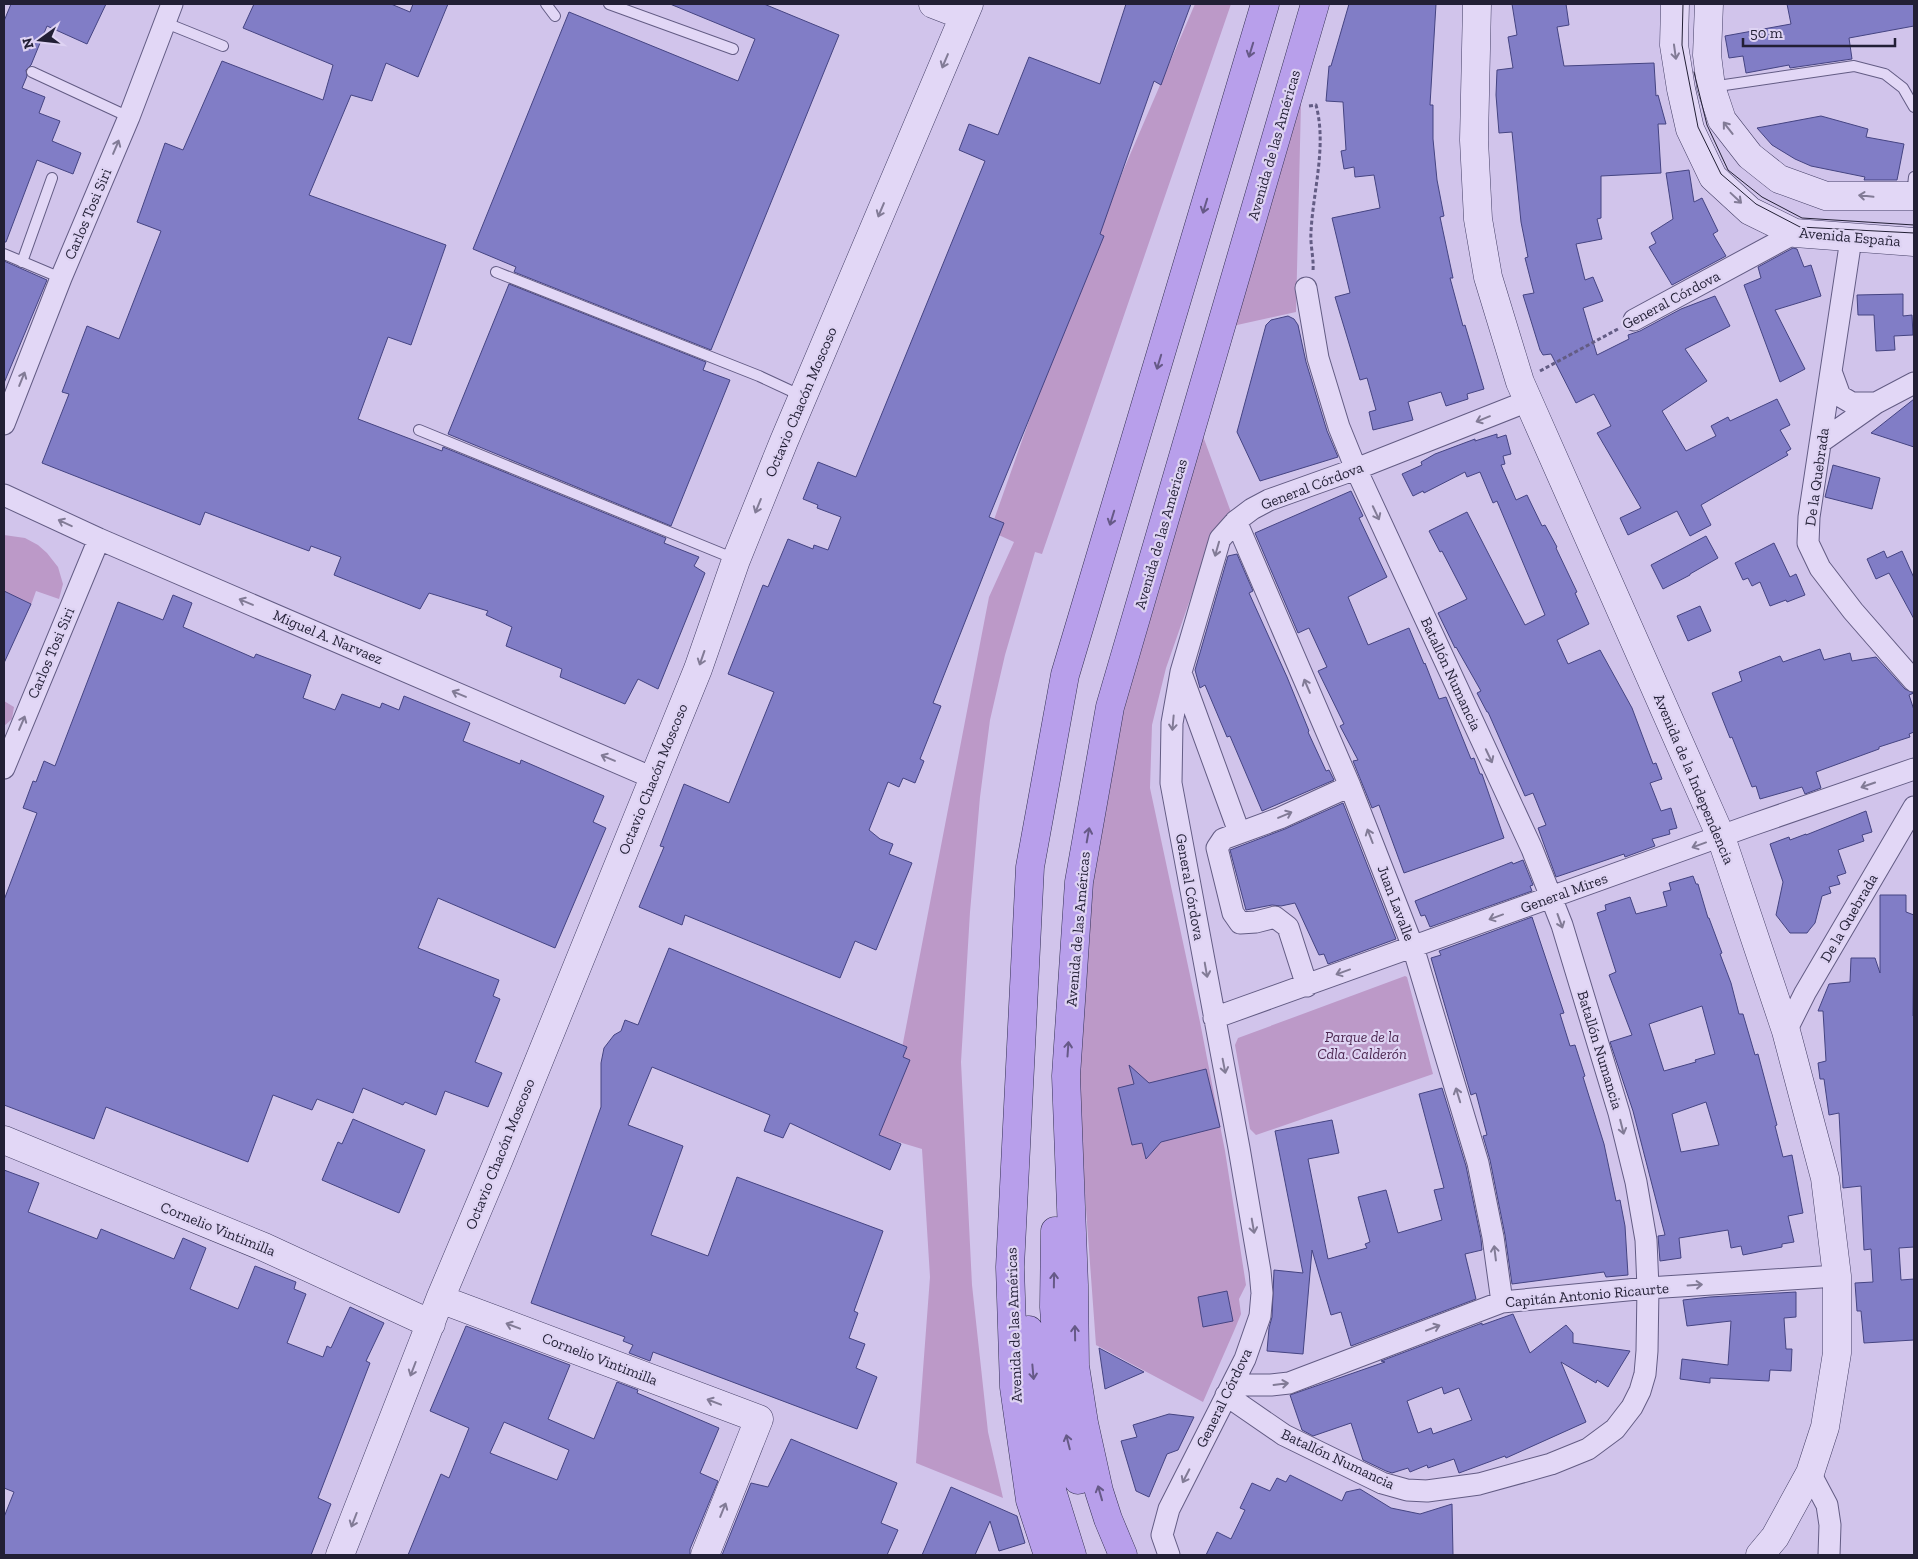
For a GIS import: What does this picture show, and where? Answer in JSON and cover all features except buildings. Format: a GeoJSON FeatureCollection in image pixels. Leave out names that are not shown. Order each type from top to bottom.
{"type":"FeatureCollection","features":[{"type":"Feature","properties":{"kind":"main road","name":"Avenida de las Américas"},"geometry":{"type":"LineString","coordinates":[[1048,1555],[1034,1513],[1014,1387],[1010,1267],[1030,867],[1065,675],[1265,4]]}},
{"type":"Feature","properties":{"kind":"main road","name":"Avenida de las Américas"},"geometry":{"type":"LineString","coordinates":[[1103,1555],[1084,1504],[1062,1416],[1054,1307],[1055,1185],[1066,1076],[1079,882],[1110,707],[1315,4]]}},
{"type":"Feature","properties":{"kind":"main road","name":"Avenida de las Américas"},"geometry":{"type":"LineString","coordinates":[[1021,1061],[1028,1321],[1038,1424],[1053,1494],[1072,1555]]}},
{"type":"Feature","properties":{"kind":"main road","name":"Avenida de las Américas"},"geometry":{"type":"LineString","coordinates":[[1066,1076],[1074,1285],[1075,1366],[1084,1423],[1099,1490],[1108,1519],[1123,1555]]}},
{"type":"Feature","properties":{"kind":"main road"},"geometry":{"type":"LineString","coordinates":[[1034,1513],[1038,1555]]}},
{"type":"Feature","properties":{"kind":"street"},"geometry":{"type":"LineString","coordinates":[[933,4],[966,10]]}},
{"type":"Feature","properties":{"kind":"street","name":"Avenida de la Independencia"},"geometry":{"type":"LineString","coordinates":[[1477,4],[1474,140],[1478,219],[1488,277],[1524,391],[1721,837],[1786,1031],[1825,1178],[1837,1276],[1837,1353],[1825,1427],[1810,1473],[1775,1537],[1760,1555]]}},
{"type":"Feature","properties":{"kind":"street","name":"Avenida España"},"geometry":{"type":"LineString","coordinates":[[1675,4],[1674,44],[1681,89],[1690,129],[1713,177],[1750,211],[1795,233],[1851,239],[1914,242]]}},
{"type":"Feature","properties":{"kind":"street"},"geometry":{"type":"LineString","coordinates":[[1709,4],[1707,55],[1711,87],[1722,120],[1750,156],[1779,179],[1826,196],[1913,190]]}},
{"type":"Feature","properties":{"kind":"street","name":"Octavio Chacón Moscoso"},"geometry":{"type":"LineString","coordinates":[[340,1555],[435,1311],[698,669],[736,560],[802,396],[966,10]]}},
{"type":"Feature","properties":{"kind":"street","name":"Carlos Tosi Siri"},"geometry":{"type":"LineString","coordinates":[[4,424],[61,278],[129,117],[169,13]]}},
{"type":"Feature","properties":{"kind":"street","name":"General Córdova"},"geometry":{"type":"LineString","coordinates":[[1634,320],[1795,233]]}},
{"type":"Feature","properties":{"kind":"street","name":"De la Quebrada"},"geometry":{"type":"LineString","coordinates":[[1851,239],[1822,441],[1809,517],[1808,543],[1825,575],[1858,617],[1914,681]]}},
{"type":"Feature","properties":{"kind":"street","name":"Batallón Numancia"},"geometry":{"type":"LineString","coordinates":[[1229,1390],[1284,1436],[1382,1483],[1407,1490],[1427,1491],[1479,1484],[1551,1464],[1588,1449],[1615,1429],[1632,1407],[1640,1391],[1648,1351],[1646,1240],[1636,1182],[1619,1113],[1565,935],[1532,849],[1356,469],[1339,427],[1318,358],[1306,288]]}},
{"type":"Feature","properties":{"kind":"street"},"geometry":{"type":"LineString","coordinates":[[1832,374],[1840,396],[1852,403],[1876,403]]}},
{"type":"Feature","properties":{"kind":"street"},"geometry":{"type":"LineString","coordinates":[[1822,441],[1876,403],[1914,383]]}},
{"type":"Feature","properties":{"kind":"street","name":"General Córdova"},"geometry":{"type":"LineString","coordinates":[[1169,1555],[1162,1535],[1169,1509],[1245,1359],[1260,1316],[1262,1293],[1239,1148],[1171,783],[1172,723],[1181,672],[1220,540],[1236,521],[1252,509],[1269,500],[1356,469],[1524,391]]}},
{"type":"Feature","properties":{"kind":"street","name":"Miguel A. Narvaez"},"geometry":{"type":"LineString","coordinates":[[4,494],[99,539],[653,778]]}},
{"type":"Feature","properties":{"kind":"street","name":"Juan Lavalle"},"geometry":{"type":"LineString","coordinates":[[1236,521],[1350,786],[1413,947],[1478,1163],[1493,1237],[1502,1302]]}},
{"type":"Feature","properties":{"kind":"street","name":"Carlos Tosi Siri"},"geometry":{"type":"LineString","coordinates":[[4,768],[99,539]]}},
{"type":"Feature","properties":{"kind":"street"},"geometry":{"type":"LineString","coordinates":[[1181,672],[1239,832]]}},
{"type":"Feature","properties":{"kind":"street","name":"General Mires"},"geometry":{"type":"LineString","coordinates":[[1214,1018],[1914,769]]}},
{"type":"Feature","properties":{"kind":"street"},"geometry":{"type":"LineString","coordinates":[[1307,986],[1288,927],[1275,918],[1240,923],[1234,913],[1218,848],[1223,838],[1280,818],[1350,786]]}},
{"type":"Feature","properties":{"kind":"street","name":"De la Quebrada"},"geometry":{"type":"LineString","coordinates":[[1786,1031],[1805,993],[1914,807]]}},
{"type":"Feature","properties":{"kind":"street","name":"Cornelio Vintimilla"},"geometry":{"type":"LineString","coordinates":[[4,1140],[264,1247],[435,1311],[759,1419],[704,1555]]}},
{"type":"Feature","properties":{"kind":"street","name":"Capitán Antonio Ricaurte"},"geometry":{"type":"LineString","coordinates":[[1229,1390],[1289,1383],[1502,1302],[1648,1288],[1837,1276]]}},
{"type":"Feature","properties":{"kind":"street"},"geometry":{"type":"LineString","coordinates":[[1810,1473],[1826,1505],[1830,1525],[1828,1555]]}},
{"type":"Feature","properties":{"kind":"lane"},"geometry":{"type":"LineString","coordinates":[[546,4],[555,16]]}},
{"type":"Feature","properties":{"kind":"lane"},"geometry":{"type":"LineString","coordinates":[[609,4],[733,49]]}},
{"type":"Feature","properties":{"kind":"lane"},"geometry":{"type":"LineString","coordinates":[[169,13],[223,46]]}},
{"type":"Feature","properties":{"kind":"lane"},"geometry":{"type":"LineString","coordinates":[[1711,87],[1854,66],[1885,74],[1903,88],[1914,107]]}},
{"type":"Feature","properties":{"kind":"lane"},"geometry":{"type":"LineString","coordinates":[[32,72],[129,117]]}},
{"type":"Feature","properties":{"kind":"lane"},"geometry":{"type":"LineString","coordinates":[[22,262],[52,178]]}},
{"type":"Feature","properties":{"kind":"lane"},"geometry":{"type":"LineString","coordinates":[[4,254],[61,278]]}},
{"type":"Feature","properties":{"kind":"lane"},"geometry":{"type":"LineString","coordinates":[[496,272],[759,376],[802,396]]}},
{"type":"Feature","properties":{"kind":"lane"},"geometry":{"type":"LineString","coordinates":[[419,430],[736,560]]}},
{"type":"Feature","properties":{"kind":"path"},"geometry":{"type":"LineString","coordinates":[[1286,102],[1308,106],[1316,105],[1319,116],[1318,165],[1311,232],[1313,274],[1306,288]]}},
{"type":"Feature","properties":{"kind":"path","name":"General Córdova"},"geometry":{"type":"LineString","coordinates":[[1524,391],[1634,320]]}},
{"type":"Feature","properties":{"kind":"green space"},"geometry":{"type":"Polygon","coordinates":[[[1195,4],[1231,4],[1042,554],[1035,552],[1005,655],[990,720],[980,797],[970,912],[961,1062],[972,1285],[988,1432],[1003,1498],[916,1463],[930,1277],[922,1149],[879,1136],[902,1048],[989,597],[1014,542],[990,531],[1064,322],[1123,171],[1195,4]]]}},
{"type":"Feature","properties":{"kind":"green space"},"geometry":{"type":"Polygon","coordinates":[[[1302,61],[1296,312],[1228,327],[1302,61]]]}},
{"type":"Feature","properties":{"kind":"green space"},"geometry":{"type":"Polygon","coordinates":[[[1200,428],[1232,515],[1213,534],[1166,668],[1152,725],[1150,788],[1200,1022],[1225,1151],[1246,1285],[1239,1299],[1241,1314],[1203,1402],[1096,1345],[1076,1073],[1089,882],[1117,708],[1200,428]]]}},
{"type":"Feature","properties":{"kind":"green space"},"geometry":{"type":"Polygon","coordinates":[[[4,535],[25,538],[38,545],[58,567],[63,584],[59,599],[36,591],[4,660],[4,535]]]}},
{"type":"Feature","properties":{"kind":"green space"},"geometry":{"type":"Polygon","coordinates":[[[4,701],[14,707],[12,719],[4,726],[4,701]]]}},
{"type":"Feature","properties":{"kind":"green space","name":"Parque de la Cdla. Calderón"},"geometry":{"type":"Polygon","coordinates":[[[1405,976],[1407,977],[1433,1074],[1256,1135],[1250,1129],[1235,1045],[1238,1038],[1405,976]]]}},
{"type":"Feature","properties":{"kind":"tram line"},"geometry":{"type":"LineString","coordinates":[[1683,4],[1682,45],[1698,127],[1721,174],[1756,204],[1800,227],[1914,233]]}},
{"type":"Feature","properties":{"kind":"tram line"},"geometry":{"type":"LineString","coordinates":[[1694,72],[1707,125],[1728,170],[1762,197],[1802,218],[1914,225]]}}]}
